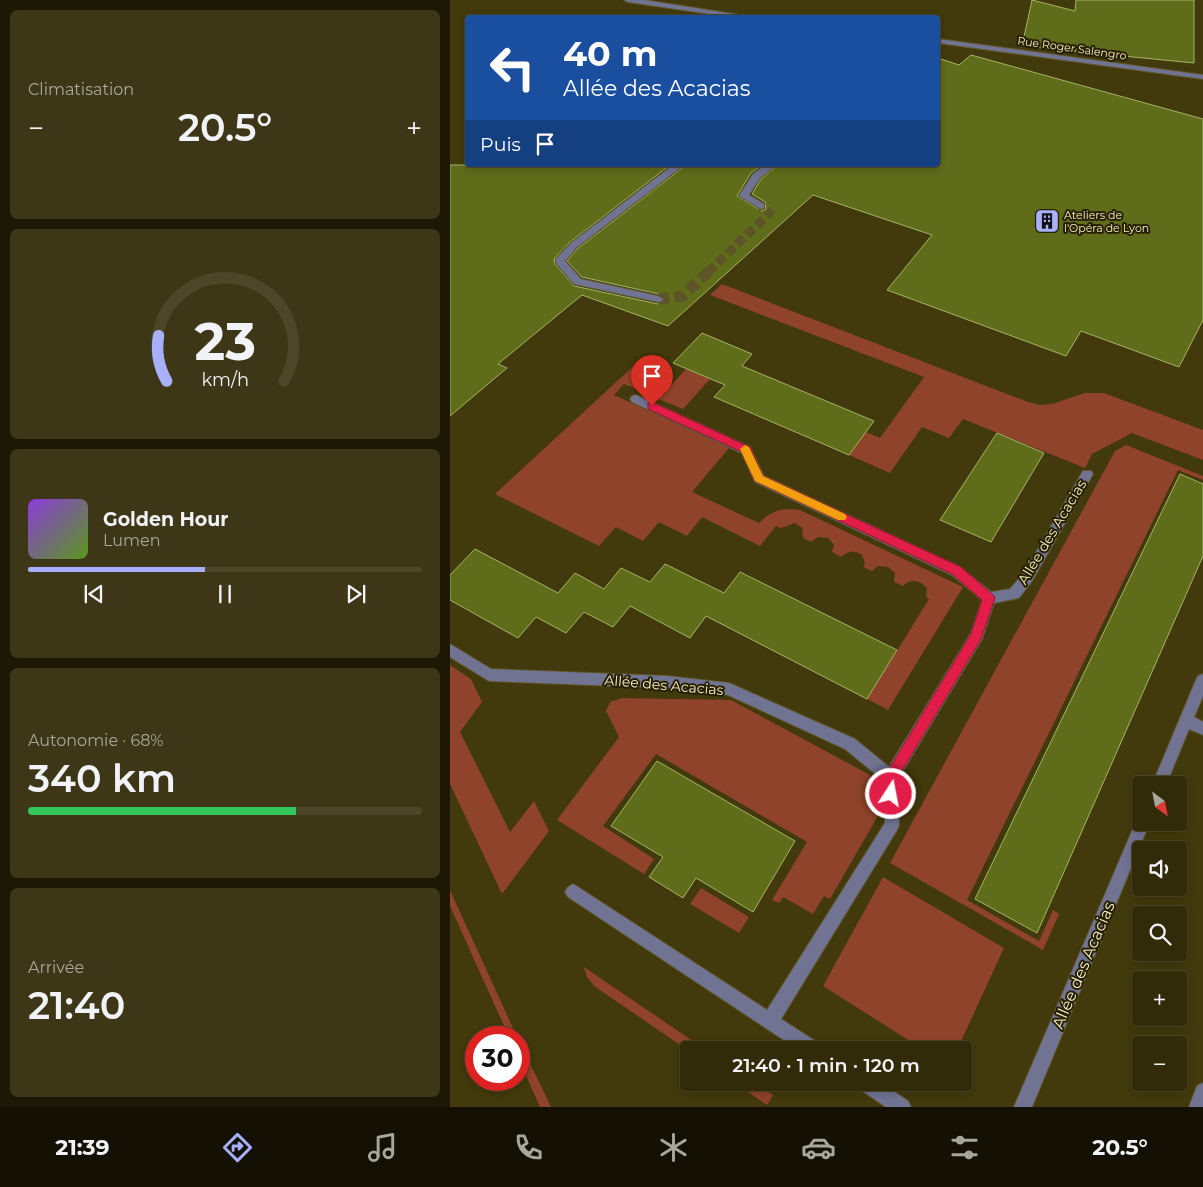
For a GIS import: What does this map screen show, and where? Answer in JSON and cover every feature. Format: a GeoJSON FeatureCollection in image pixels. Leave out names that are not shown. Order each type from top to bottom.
{"type":"FeatureCollection","features":[{"type":"Feature","properties":{"kind":"street"},"geometry":{"type":"LineString","coordinates":[[628,0],[735,15]]}},
{"type":"Feature","properties":{"kind":"street","name":"Rue Roger Salengro"},"geometry":{"type":"LineString","coordinates":[[940,41],[1203,77]]}},
{"type":"Feature","properties":{"kind":"street"},"geometry":{"type":"LineString","coordinates":[[658,298],[578,282],[560,261],[574,246],[676,167]]}},
{"type":"Feature","properties":{"kind":"street"},"geometry":{"type":"LineString","coordinates":[[761,206],[744,196],[756,176],[769,167]]}},
{"type":"Feature","properties":{"kind":"street"},"geometry":{"type":"LineString","coordinates":[[636,399],[746,450],[759,478],[956,570],[989,598],[976,635],[891,778],[892,825],[770,1021]]}},
{"type":"Feature","properties":{"kind":"street","name":"Allée des Acacias"},"geometry":{"type":"LineString","coordinates":[[989,598],[1014,594],[1028,577],[1087,474]]}},
{"type":"Feature","properties":{"kind":"street","name":"Allée des Acacias"},"geometry":{"type":"LineString","coordinates":[[450,650],[489,675],[666,682],[729,689],[850,744],[891,778]]}},
{"type":"Feature","properties":{"kind":"street"},"geometry":{"type":"LineString","coordinates":[[1163,776],[1203,680]]}},
{"type":"Feature","properties":{"kind":"street"},"geometry":{"type":"LineString","coordinates":[[1186,720],[1203,728]]}},
{"type":"Feature","properties":{"kind":"street","name":"Allée des Acacias"},"geometry":{"type":"LineString","coordinates":[[1023,1107],[1139,831]]}},
{"type":"Feature","properties":{"kind":"street"},"geometry":{"type":"LineString","coordinates":[[573,892],[800,1041]]}},
{"type":"Feature","properties":{"kind":"street"},"geometry":{"type":"LineString","coordinates":[[878,1091],[902,1107]]}},
{"type":"Feature","properties":{"kind":"street"},"geometry":{"type":"LineString","coordinates":[[1198,1107],[1203,1092]]}},
{"type":"Feature","properties":{"kind":"shaded area"},"geometry":{"type":"Polygon","coordinates":[[[722,284],[1028,402],[1040,405],[1052,404],[1085,393],[1104,393],[1203,430],[1203,460],[1132,433],[1092,454],[1085,468],[963,419],[949,438],[922,427],[890,473],[849,455],[866,432],[880,438],[924,377],[710,295],[722,284]]]}},
{"type":"Feature","properties":{"kind":"shaded area"},"geometry":{"type":"Polygon","coordinates":[[[640,360],[664,371],[644,392],[624,384],[614,395],[730,447],[692,492],[759,523],[768,515],[778,511],[788,509],[800,510],[963,587],[888,710],[867,699],[929,599],[926,597],[927,589],[919,582],[912,581],[903,586],[894,582],[895,573],[888,567],[878,566],[872,571],[863,567],[865,563],[862,555],[856,552],[846,553],[841,557],[832,552],[834,545],[828,538],[818,537],[811,542],[803,538],[802,528],[795,523],[781,528],[776,526],[760,546],[702,517],[687,536],[659,522],[643,541],[616,527],[599,546],[495,494],[640,360]]]}},
{"type":"Feature","properties":{"kind":"shaded area"},"geometry":{"type":"Polygon","coordinates":[[[686,369],[710,379],[683,409],[658,399],[686,369]]]}},
{"type":"Feature","properties":{"kind":"shaded area"},"geometry":{"type":"Polygon","coordinates":[[[1126,445],[1203,476],[1203,480],[1178,470],[967,900],[1039,941],[1053,910],[1059,914],[1043,950],[890,863],[1115,451],[1126,445]]]}},
{"type":"Feature","properties":{"kind":"shaded area"},"geometry":{"type":"Polygon","coordinates":[[[450,665],[471,679],[482,702],[460,732],[510,832],[534,801],[549,831],[502,894],[450,784],[450,665]]]}},
{"type":"Feature","properties":{"kind":"shaded area"},"geometry":{"type":"Polygon","coordinates":[[[622,698],[731,700],[881,781],[886,793],[883,807],[830,899],[824,896],[813,914],[783,897],[779,903],[772,900],[807,842],[656,754],[603,826],[654,859],[644,874],[557,820],[619,737],[606,711],[610,702],[622,698]]]}},
{"type":"Feature","properties":{"kind":"shaded area"},"geometry":{"type":"Polygon","coordinates":[[[883,877],[1004,948],[961,1041],[910,1041],[823,986],[883,877]]]}},
{"type":"Feature","properties":{"kind":"shaded area"},"geometry":{"type":"Polygon","coordinates":[[[701,888],[749,917],[739,933],[690,904],[701,888]]]}},
{"type":"Feature","properties":{"kind":"shaded area"},"geometry":{"type":"Polygon","coordinates":[[[450,890],[512,1026],[504,1026],[450,906],[450,890]]]}},
{"type":"Feature","properties":{"kind":"shaded area"},"geometry":{"type":"Polygon","coordinates":[[[584,967],[693,1041],[680,1041],[680,1045],[594,986],[587,977],[584,967]]]}},
{"type":"Feature","properties":{"kind":"shaded area"},"geometry":{"type":"Polygon","coordinates":[[[530,1063],[551,1107],[540,1107],[530,1085],[530,1063]]]}},
{"type":"Feature","properties":{"kind":"shaded area"},"geometry":{"type":"Polygon","coordinates":[[[747,1091],[767,1091],[773,1095],[767,1105],[747,1091]]]}},
{"type":"Feature","properties":{"kind":"building"},"geometry":{"type":"Polygon","coordinates":[[[1032,0],[1075,11],[1076,0],[1194,0],[1194,63],[1022,46],[1032,0]]]}},
{"type":"Feature","properties":{"kind":"building"},"geometry":{"type":"Polygon","coordinates":[[[971,55],[1203,119],[1203,320],[1179,367],[1081,331],[1066,356],[887,290],[932,235],[813,195],[668,326],[582,295],[498,364],[507,368],[450,416],[450,165],[465,165],[465,167],[667,167],[569,243],[554,259],[555,264],[574,286],[658,304],[664,302],[665,298],[659,294],[582,277],[567,261],[577,249],[683,167],[759,167],[751,173],[737,196],[762,211],[766,209],[765,202],[752,194],[761,179],[776,167],[940,167],[940,59],[959,65],[971,55]]]}},
{"type":"Feature","properties":{"kind":"building"},"geometry":{"type":"Polygon","coordinates":[[[702,333],[752,354],[742,366],[874,421],[849,455],[714,397],[725,385],[673,363],[702,333]]]}},
{"type":"Feature","properties":{"kind":"building"},"geometry":{"type":"Polygon","coordinates":[[[997,433],[1044,453],[991,542],[940,520],[997,433]]]}},
{"type":"Feature","properties":{"kind":"building"},"geometry":{"type":"Polygon","coordinates":[[[1180,474],[1203,484],[1203,556],[1037,933],[975,899],[1180,474]]]}},
{"type":"Feature","properties":{"kind":"building"},"geometry":{"type":"Polygon","coordinates":[[[475,549],[558,593],[575,573],[604,589],[621,568],[650,582],[665,564],[724,593],[740,572],[897,650],[867,699],[706,616],[690,638],[630,606],[613,627],[584,612],[566,633],[536,617],[518,638],[450,600],[450,575],[475,549]]]}},
{"type":"Feature","properties":{"kind":"building"},"geometry":{"type":"Polygon","coordinates":[[[657,761],[795,841],[753,912],[696,878],[683,898],[649,877],[663,857],[611,826],[657,761]]]}},
{"type":"Feature","properties":{"kind":"tunnel"},"geometry":{"type":"LineString","coordinates":[[708,272],[770,213],[761,206]]}},
{"type":"Feature","properties":{"kind":"tunnel"},"geometry":{"type":"LineString","coordinates":[[658,299],[683,296],[709,271]]}},
{"type":"Feature","properties":{"kind":"slow traffic"},"geometry":{"type":"LineString","coordinates":[[745,449],[759,478],[842,517]]}},
{"type":"Feature","properties":{"kind":"place","name":"Ateliers de l'Opéra de Lyon"},"geometry":{"type":"Point","coordinates":[1047,221]}},
{"type":"Feature","properties":{"kind":"route"},"geometry":{"type":"LineString","coordinates":[[652,406],[746,450],[759,478],[956,570],[989,598],[976,635],[891,778],[891,794]]}}]}
